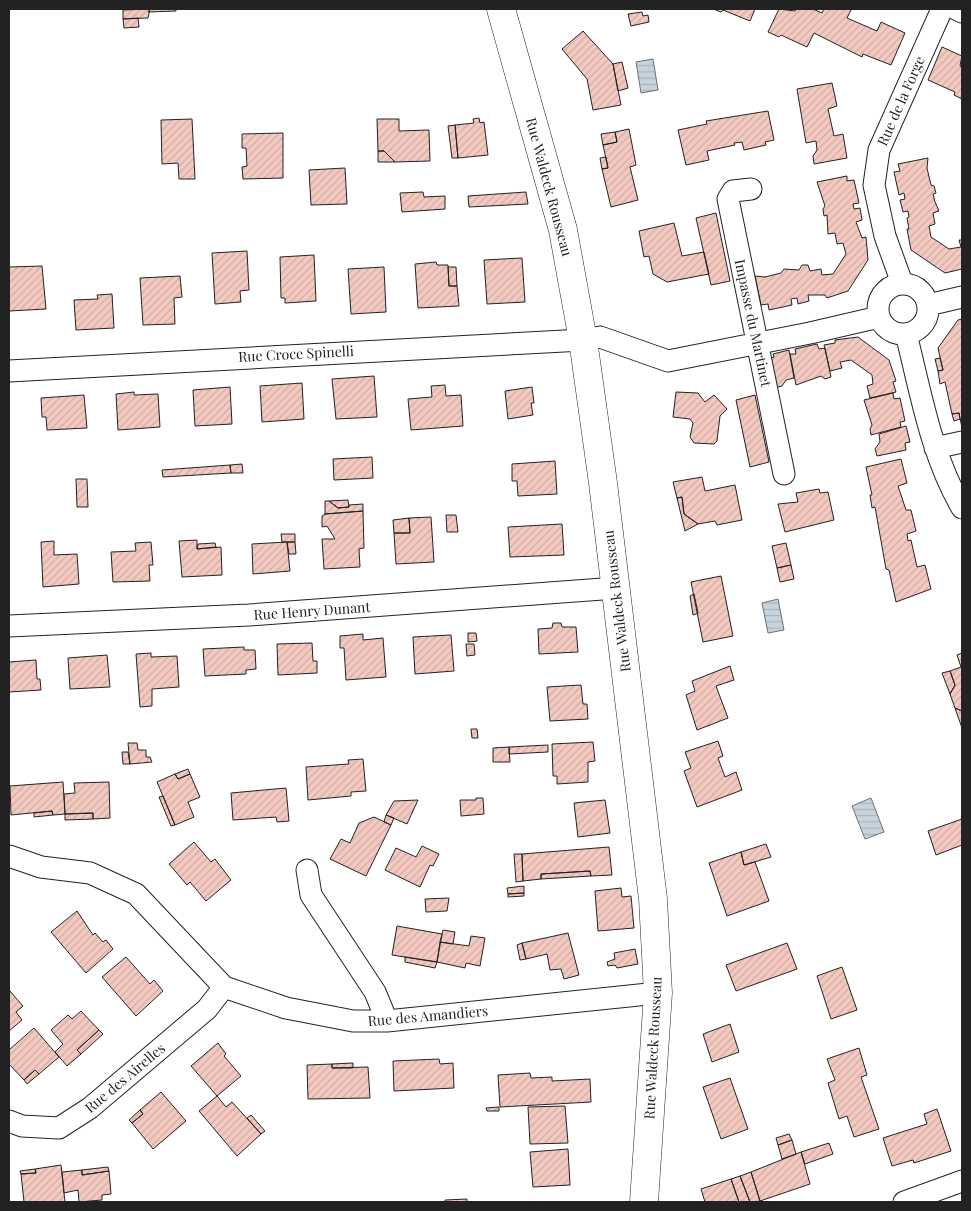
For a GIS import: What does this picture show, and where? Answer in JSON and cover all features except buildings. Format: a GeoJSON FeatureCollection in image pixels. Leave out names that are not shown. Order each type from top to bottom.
{"type":"FeatureCollection","features":[{"type":"Feature","properties":{"kind":"street","name":"Rue Waldeck Rousseau"},"geometry":{"type":"LineString","coordinates":[[501,9],[563,230],[583,340],[604,483],[653,899],[658,993],[644,1202]]}},
{"type":"Feature","properties":{"kind":"street","name":"Rue de la Forge"},"geometry":{"type":"LineString","coordinates":[[902,283],[885,236],[874,185],[879,150],[942,9]]}},
{"type":"Feature","properties":{"kind":"street"},"geometry":{"type":"LineString","coordinates":[[956,9],[962,12]]}},
{"type":"Feature","properties":{"kind":"street","name":"Impasse du Martinet"},"geometry":{"type":"LineString","coordinates":[[751,189],[733,191],[728,199],[784,474]]}},
{"type":"Feature","properties":{"kind":"street"},"geometry":{"type":"LineString","coordinates":[[902,283],[916,287],[926,298],[928,304],[925,320],[920,327],[906,334],[890,330],[879,317],[878,302],[882,294],[894,285],[902,283]]}},
{"type":"Feature","properties":{"kind":"street"},"geometry":{"type":"LineString","coordinates":[[928,304],[962,297]]}},
{"type":"Feature","properties":{"kind":"street","name":"Rue Croce Spinelli"},"geometry":{"type":"LineString","coordinates":[[9,371],[583,340],[600,337],[668,361],[757,344],[879,317]]}},
{"type":"Feature","properties":{"kind":"street"},"geometry":{"type":"LineString","coordinates":[[906,334],[935,448],[947,482],[962,508]]}},
{"type":"Feature","properties":{"kind":"street"},"geometry":{"type":"LineString","coordinates":[[935,448],[962,442]]}},
{"type":"Feature","properties":{"kind":"street","name":"Rue Henry Dunant"},"geometry":{"type":"LineString","coordinates":[[9,626],[248,615],[616,588]]}},
{"type":"Feature","properties":{"kind":"street","name":"Rue des Amandiers"},"geometry":{"type":"LineString","coordinates":[[9,856],[41,867],[90,873],[136,894],[224,987],[286,1008],[353,1021],[387,1021],[658,993]]}},
{"type":"Feature","properties":{"kind":"street"},"geometry":{"type":"LineString","coordinates":[[307,870],[310,895],[375,992],[387,1021]]}},
{"type":"Feature","properties":{"kind":"street","name":"Rue des Airelles"},"geometry":{"type":"LineString","coordinates":[[9,1121],[22,1126],[59,1128],[90,1108],[207,1009],[224,987]]}},
{"type":"Feature","properties":{"kind":"street"},"geometry":{"type":"LineString","coordinates":[[904,1202],[962,1181]]}},
{"type":"Feature","properties":{"kind":"shaded area"},"geometry":{"type":"Polygon","coordinates":[[[653,59],[658,90],[641,93],[636,62],[653,59]]]}},
{"type":"Feature","properties":{"kind":"shaded area"},"geometry":{"type":"Polygon","coordinates":[[[778,599],[784,630],[768,633],[762,603],[778,599]]]}},
{"type":"Feature","properties":{"kind":"shaded area"},"geometry":{"type":"Polygon","coordinates":[[[871,798],[884,832],[865,839],[852,806],[871,798]]]}}]}
